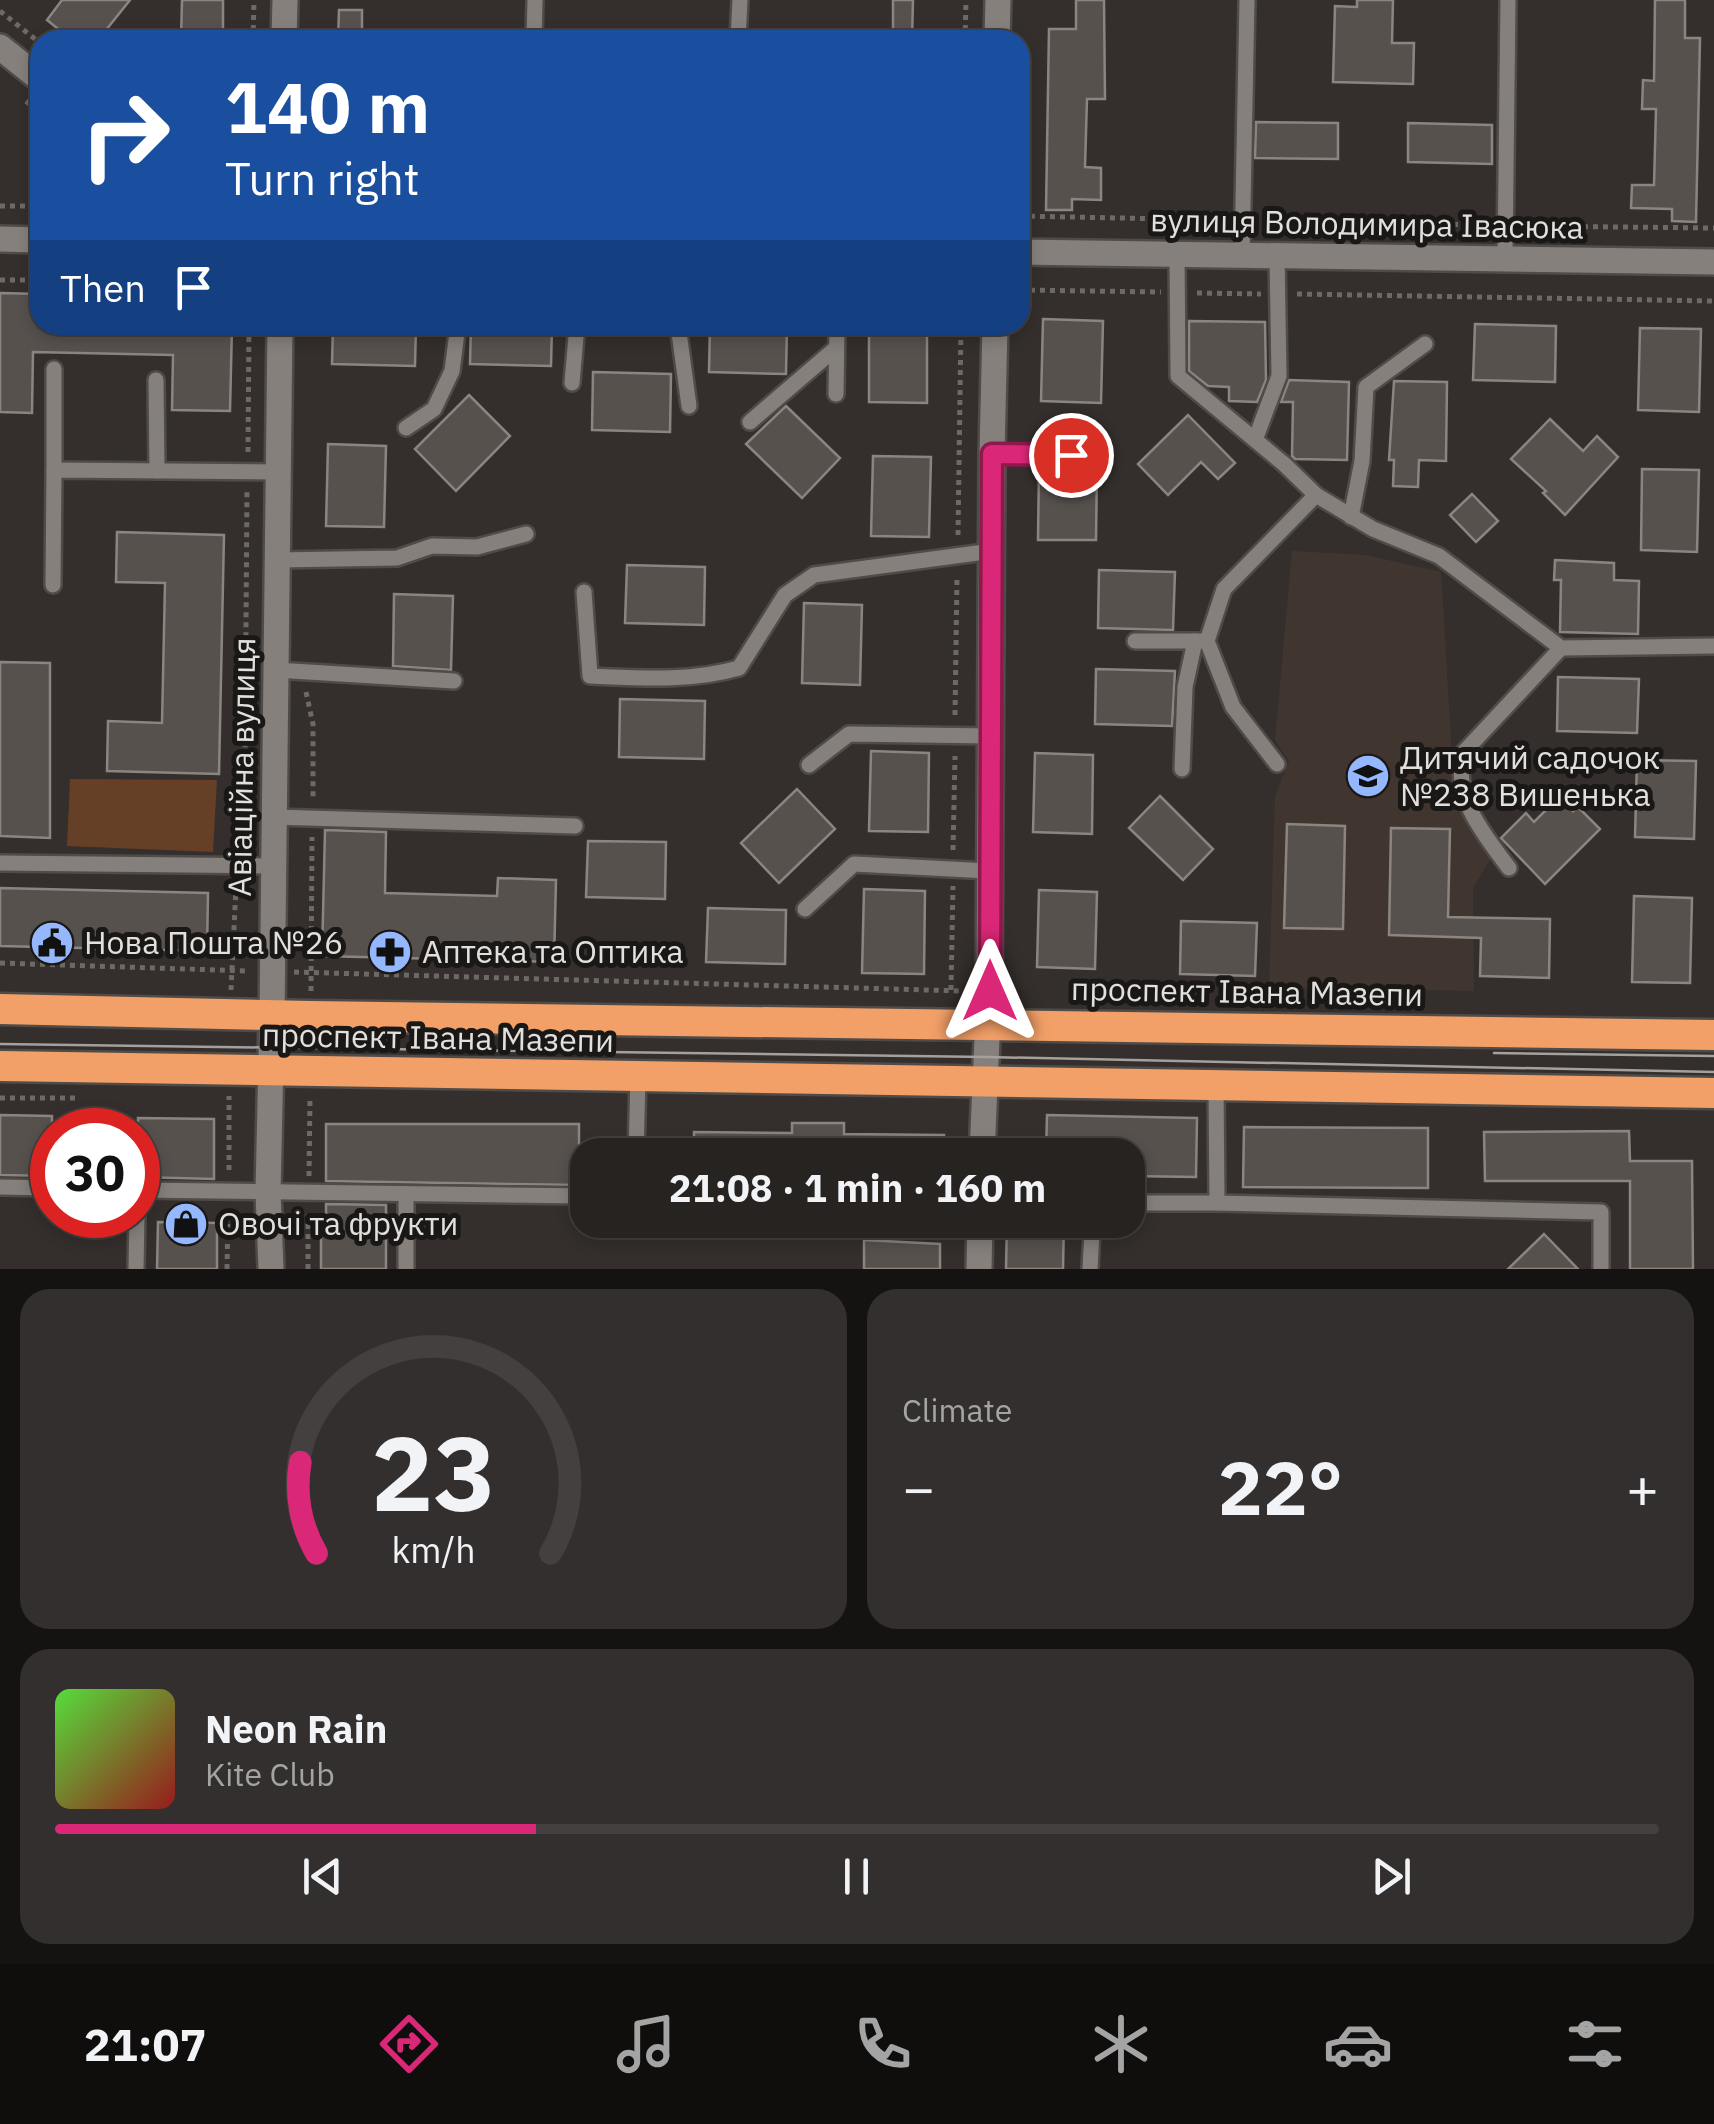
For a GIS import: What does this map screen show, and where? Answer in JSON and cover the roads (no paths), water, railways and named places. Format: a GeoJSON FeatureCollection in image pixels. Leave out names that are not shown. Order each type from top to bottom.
{"type":"FeatureCollection","features":[{"type":"Feature","properties":{"kind":"highway","name":"проспект Івана Мазепи"},"geometry":{"type":"LineString","coordinates":[[0,1008],[272,1016],[1714,1034]]}},
{"type":"Feature","properties":{"kind":"highway","name":"проспект Івана Мазепи"},"geometry":{"type":"LineString","coordinates":[[0,1066],[1714,1093]]}},
{"type":"Feature","properties":{"kind":"street"},"geometry":{"type":"LineString","coordinates":[[284,30],[285,0]]}},
{"type":"Feature","properties":{"kind":"street"},"geometry":{"type":"LineString","coordinates":[[998,0],[1006,30]]}},
{"type":"Feature","properties":{"kind":"street"},"geometry":{"type":"LineString","coordinates":[[0,47],[30,71]]}},
{"type":"Feature","properties":{"kind":"street"},"geometry":{"type":"LineString","coordinates":[[0,239],[30,240]]}},
{"type":"Feature","properties":{"kind":"street","name":"вулиця Володимира Івасюка"},"geometry":{"type":"LineString","coordinates":[[1030,252],[1714,262]]}},
{"type":"Feature","properties":{"kind":"street","name":"Авіаційна вулиця"},"geometry":{"type":"LineString","coordinates":[[271,1269],[268,1192],[274,816],[289,671],[278,560],[280,335]]}},
{"type":"Feature","properties":{"kind":"street"},"geometry":{"type":"LineString","coordinates":[[982,1138],[990,991],[995,335]]}},
{"type":"Feature","properties":{"kind":"street"},"geometry":{"type":"LineString","coordinates":[[979,1269],[980,1238]]}},
{"type":"Feature","properties":{"kind":"lane"},"geometry":{"type":"LineString","coordinates":[[534,0],[534,30]]}},
{"type":"Feature","properties":{"kind":"lane"},"geometry":{"type":"LineString","coordinates":[[738,30],[740,0]]}},
{"type":"Feature","properties":{"kind":"lane"},"geometry":{"type":"LineString","coordinates":[[1242,255],[1247,0]]}},
{"type":"Feature","properties":{"kind":"lane"},"geometry":{"type":"LineString","coordinates":[[1505,258],[1508,0]]}},
{"type":"Feature","properties":{"kind":"lane"},"geometry":{"type":"LineString","coordinates":[[1178,254],[1178,376],[1316,495],[1373,529],[1439,556],[1561,648],[1714,646]]}},
{"type":"Feature","properties":{"kind":"lane"},"geometry":{"type":"LineString","coordinates":[[1255,440],[1278,376],[1278,255]]}},
{"type":"Feature","properties":{"kind":"lane"},"geometry":{"type":"LineString","coordinates":[[406,428],[434,409],[452,371],[457,335]]}},
{"type":"Feature","properties":{"kind":"lane"},"geometry":{"type":"LineString","coordinates":[[572,383],[576,335]]}},
{"type":"Feature","properties":{"kind":"lane"},"geometry":{"type":"LineString","coordinates":[[679,335],[689,406]]}},
{"type":"Feature","properties":{"kind":"lane"},"geometry":{"type":"LineString","coordinates":[[836,335],[836,394]]}},
{"type":"Feature","properties":{"kind":"lane"},"geometry":{"type":"LineString","coordinates":[[1351,516],[1362,461],[1366,387],[1425,344]]}},
{"type":"Feature","properties":{"kind":"lane"},"geometry":{"type":"LineString","coordinates":[[750,422],[836,348]]}},
{"type":"Feature","properties":{"kind":"lane"},"geometry":{"type":"LineString","coordinates":[[53,585],[54,368]]}},
{"type":"Feature","properties":{"kind":"lane"},"geometry":{"type":"LineString","coordinates":[[156,380],[158,471]]}},
{"type":"Feature","properties":{"kind":"lane"},"geometry":{"type":"LineString","coordinates":[[992,454],[1099,456]]}},
{"type":"Feature","properties":{"kind":"lane"},"geometry":{"type":"LineString","coordinates":[[54,470],[278,472]]}},
{"type":"Feature","properties":{"kind":"lane"},"geometry":{"type":"LineString","coordinates":[[1182,769],[1184,687],[1224,589],[1316,495]]}},
{"type":"Feature","properties":{"kind":"lane"},"geometry":{"type":"LineString","coordinates":[[278,560],[397,558],[432,546],[477,547],[526,534]]}},
{"type":"Feature","properties":{"kind":"lane"},"geometry":{"type":"LineString","coordinates":[[584,592],[590,676],[711,676],[739,668],[785,595],[814,575],[881,569],[992,551]]}},
{"type":"Feature","properties":{"kind":"lane"},"geometry":{"type":"LineString","coordinates":[[1135,642],[1201,641]]}},
{"type":"Feature","properties":{"kind":"lane"},"geometry":{"type":"LineString","coordinates":[[1201,641],[1233,707],[1277,764]]}},
{"type":"Feature","properties":{"kind":"lane"},"geometry":{"type":"LineString","coordinates":[[1510,868],[1480,829],[1464,796],[1459,772],[1463,754],[1561,648]]}},
{"type":"Feature","properties":{"kind":"lane"},"geometry":{"type":"LineString","coordinates":[[289,671],[454,682]]}},
{"type":"Feature","properties":{"kind":"lane"},"geometry":{"type":"LineString","coordinates":[[808,765],[848,734],[990,736]]}},
{"type":"Feature","properties":{"kind":"lane"},"geometry":{"type":"LineString","coordinates":[[274,816],[575,826]]}},
{"type":"Feature","properties":{"kind":"lane"},"geometry":{"type":"LineString","coordinates":[[0,863],[274,866]]}},
{"type":"Feature","properties":{"kind":"lane"},"geometry":{"type":"LineString","coordinates":[[805,909],[854,864],[988,871]]}},
{"type":"Feature","properties":{"kind":"lane"},"geometry":{"type":"LineString","coordinates":[[636,1138],[638,1076]]}},
{"type":"Feature","properties":{"kind":"lane"},"geometry":{"type":"LineString","coordinates":[[1216,1085],[1217,1203]]}},
{"type":"Feature","properties":{"kind":"lane"},"geometry":{"type":"LineString","coordinates":[[0,1187],[30,1188]]}},
{"type":"Feature","properties":{"kind":"lane"},"geometry":{"type":"LineString","coordinates":[[160,1190],[570,1196]]}},
{"type":"Feature","properties":{"kind":"lane"},"geometry":{"type":"LineString","coordinates":[[406,1194],[406,1269]]}},
{"type":"Feature","properties":{"kind":"lane"},"geometry":{"type":"LineString","coordinates":[[1145,1203],[1601,1212],[1601,1269]]}},
{"type":"Feature","properties":{"kind":"lane"},"geometry":{"type":"LineString","coordinates":[[136,1269],[137,1238]]}},
{"type":"Feature","properties":{"kind":"lane"},"geometry":{"type":"LineString","coordinates":[[1090,1269],[1092,1238]]}},
{"type":"Feature","properties":{"kind":"tram line"},"geometry":{"type":"LineString","coordinates":[[0,1044],[986,1057],[1714,1072]]}},
{"type":"Feature","properties":{"kind":"tram line"},"geometry":{"type":"LineString","coordinates":[[1494,1053],[1714,1056]]}},
{"type":"Feature","properties":{"kind":"place","name":"Дитячий садочок №238 Вишенька"},"geometry":{"type":"Point","coordinates":[1368,776]}},
{"type":"Feature","properties":{"kind":"place","name":"Нова Пошта №26"},"geometry":{"type":"Point","coordinates":[52,943]}},
{"type":"Feature","properties":{"kind":"place","name":"Аптека та Оптика"},"geometry":{"type":"Point","coordinates":[390,952]}},
{"type":"Feature","properties":{"kind":"place","name":"Овочі та фрукти"},"geometry":{"type":"Point","coordinates":[186,1224]}}]}
